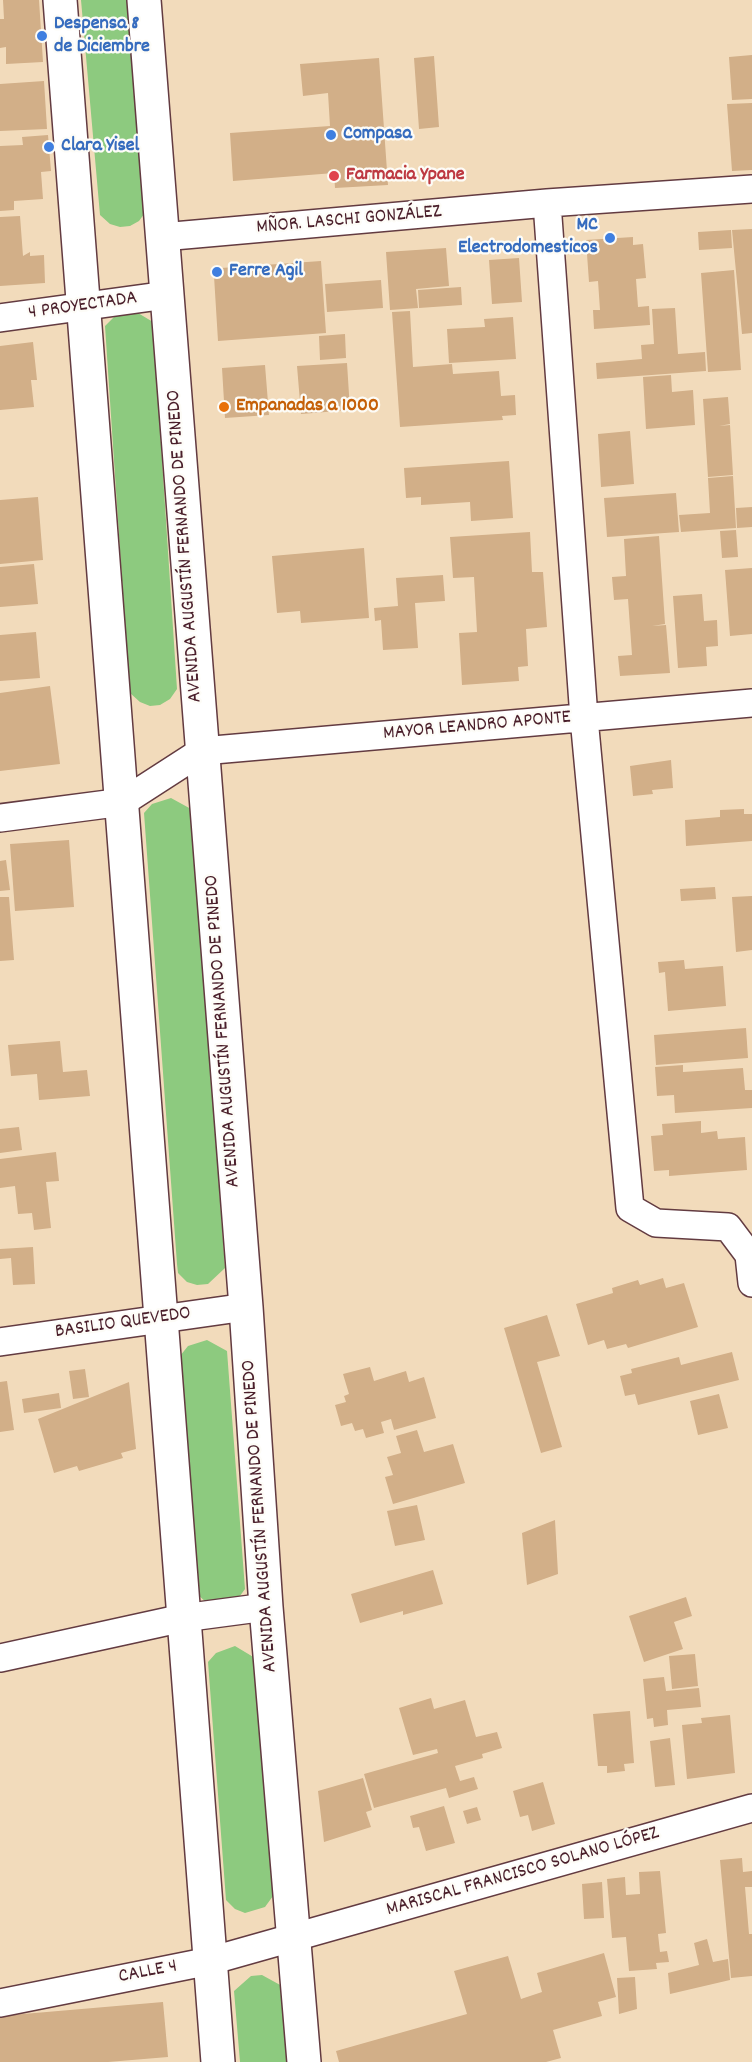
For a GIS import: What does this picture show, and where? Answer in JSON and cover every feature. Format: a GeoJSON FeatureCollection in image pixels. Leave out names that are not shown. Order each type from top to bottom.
{"type":"FeatureCollection","features":[{"type":"Feature","properties":{"kind":"street"},"geometry":{"type":"LineString","coordinates":[[60,0],[123,802],[159,1319],[218,2062]]}},
{"type":"Feature","properties":{"kind":"street","name":"AVENIDA AUGUSTÍN FERNANDO DE PINEDO"},"geometry":{"type":"LineString","coordinates":[[144,0],[246,1307],[266,1607],[304,2062]]}},
{"type":"Feature","properties":{"kind":"street","name":"MÑOR. LASCHI GONZÁLEZ"},"geometry":{"type":"LineString","coordinates":[[162,237],[548,203],[752,189]]}},
{"type":"Feature","properties":{"kind":"street"},"geometry":{"type":"LineString","coordinates":[[548,203],[584,718],[630,1208],[656,1223],[728,1227],[749,1256],[752,1283]]}},
{"type":"Feature","properties":{"kind":"street","name":"4 PROYECTADA"},"geometry":{"type":"LineString","coordinates":[[0,318],[167,295]]}},
{"type":"Feature","properties":{"kind":"street","name":"MAYOR LEANDRO APONTE"},"geometry":{"type":"LineString","coordinates":[[202,751],[752,703]]}},
{"type":"Feature","properties":{"kind":"street"},"geometry":{"type":"LineString","coordinates":[[0,818],[123,802],[202,751]]}},
{"type":"Feature","properties":{"kind":"street","name":"BASILIO QUEVEDO"},"geometry":{"type":"LineString","coordinates":[[0,1342],[246,1307]]}},
{"type":"Feature","properties":{"kind":"street"},"geometry":{"type":"LineString","coordinates":[[0,1658],[183,1618],[266,1607]]}},
{"type":"Feature","properties":{"kind":"street","name":"MARISCAL FRANCISCO SOLANO LÓPEZ"},"geometry":{"type":"LineString","coordinates":[[295,1938],[752,1808]]}},
{"type":"Feature","properties":{"kind":"street","name":"CALLE 4"},"geometry":{"type":"LineString","coordinates":[[0,2003],[210,1961],[295,1938]]}},
{"type":"Feature","properties":{"kind":"green space"},"geometry":{"type":"Polygon","coordinates":[[[81,0],[129,0],[147,210],[139,221],[130,226],[120,227],[110,224],[100,215],[81,0]]]}},
{"type":"Feature","properties":{"kind":"green space"},"geometry":{"type":"Polygon","coordinates":[[[133,310],[153,322],[177,689],[170,699],[160,705],[150,706],[140,702],[130,693],[129,685],[105,326],[114,317],[133,310]]]}},
{"type":"Feature","properties":{"kind":"green space"},"geometry":{"type":"Polygon","coordinates":[[[171,798],[191,809],[225,1268],[208,1284],[197,1285],[187,1282],[178,1273],[144,813],[152,804],[171,798]]]}},
{"type":"Feature","properties":{"kind":"green space"},"geometry":{"type":"Polygon","coordinates":[[[207,1340],[227,1351],[245,1589],[237,1600],[207,1603],[197,1594],[180,1356],[188,1346],[207,1340]]]}},
{"type":"Feature","properties":{"kind":"green space"},"geometry":{"type":"Polygon","coordinates":[[[235,1646],[255,1658],[273,1896],[265,1907],[245,1913],[235,1909],[226,1900],[208,1662],[216,1653],[235,1646]]]}},
{"type":"Feature","properties":{"kind":"green space"},"geometry":{"type":"Polygon","coordinates":[[[262,1975],[282,1986],[287,2062],[240,2062],[234,1991],[251,1976],[262,1975]]]}},
{"type":"Feature","properties":{"kind":"building"},"geometry":{"type":"Polygon","coordinates":[[[3,0],[39,0],[43,62],[6,64],[6,47],[0,48],[0,19],[4,19],[3,0]]]}},
{"type":"Feature","properties":{"kind":"building"},"geometry":{"type":"Polygon","coordinates":[[[752,55],[752,99],[732,100],[729,57],[752,55]]]}},
{"type":"Feature","properties":{"kind":"building"},"geometry":{"type":"Polygon","coordinates":[[[434,56],[439,127],[419,129],[414,58],[434,56]]]}},
{"type":"Feature","properties":{"kind":"building"},"geometry":{"type":"Polygon","coordinates":[[[379,58],[388,185],[335,188],[334,173],[233,181],[230,133],[330,126],[328,93],[303,96],[300,64],[379,58]]]}},
{"type":"Feature","properties":{"kind":"building"},"geometry":{"type":"Polygon","coordinates":[[[44,81],[47,129],[0,131],[0,84],[44,81]]]}},
{"type":"Feature","properties":{"kind":"building"},"geometry":{"type":"Polygon","coordinates":[[[752,103],[752,170],[732,171],[727,104],[752,103]]]}},
{"type":"Feature","properties":{"kind":"building"},"geometry":{"type":"Polygon","coordinates":[[[48,135],[51,171],[41,172],[43,199],[14,201],[14,210],[0,211],[0,146],[23,145],[22,137],[48,135]]]}},
{"type":"Feature","properties":{"kind":"building"},"geometry":{"type":"Polygon","coordinates":[[[20,216],[23,256],[30,252],[30,256],[44,255],[45,283],[0,286],[0,217],[20,216]]]}},
{"type":"Feature","properties":{"kind":"building"},"geometry":{"type":"Polygon","coordinates":[[[752,229],[752,333],[742,334],[732,230],[752,229]]]}},
{"type":"Feature","properties":{"kind":"building"},"geometry":{"type":"Polygon","coordinates":[[[731,230],[732,248],[699,250],[698,232],[731,230]]]}},
{"type":"Feature","properties":{"kind":"building"},"geometry":{"type":"Polygon","coordinates":[[[633,237],[633,245],[643,244],[646,278],[636,279],[638,307],[649,306],[650,325],[594,329],[593,310],[600,310],[598,281],[589,282],[586,240],[633,237]]]}},
{"type":"Feature","properties":{"kind":"building"},"geometry":{"type":"Polygon","coordinates":[[[446,248],[449,286],[416,289],[418,308],[390,310],[386,252],[446,248]]]}},
{"type":"Feature","properties":{"kind":"building"},"geometry":{"type":"Polygon","coordinates":[[[519,258],[522,302],[492,304],[489,260],[519,258]]]}},
{"type":"Feature","properties":{"kind":"building"},"geometry":{"type":"Polygon","coordinates":[[[321,261],[326,333],[218,341],[214,276],[221,268],[321,261]]]}},
{"type":"Feature","properties":{"kind":"building"},"geometry":{"type":"Polygon","coordinates":[[[734,270],[741,370],[708,372],[701,273],[734,270]]]}},
{"type":"Feature","properties":{"kind":"building"},"geometry":{"type":"Polygon","coordinates":[[[381,280],[383,308],[327,312],[325,284],[381,280]]]}},
{"type":"Feature","properties":{"kind":"building"},"geometry":{"type":"Polygon","coordinates":[[[461,287],[462,305],[419,308],[418,290],[461,287]]]}},
{"type":"Feature","properties":{"kind":"building"},"geometry":{"type":"Polygon","coordinates":[[[675,308],[678,354],[705,352],[706,371],[597,379],[596,363],[642,359],[641,345],[654,344],[652,309],[675,308]]]}},
{"type":"Feature","properties":{"kind":"building"},"geometry":{"type":"Polygon","coordinates":[[[410,311],[413,367],[452,364],[453,374],[499,371],[501,396],[515,395],[516,415],[502,416],[503,420],[400,427],[392,312],[410,311]]]}},
{"type":"Feature","properties":{"kind":"building"},"geometry":{"type":"Polygon","coordinates":[[[513,317],[516,359],[449,363],[447,329],[485,327],[484,319],[513,317]]]}},
{"type":"Feature","properties":{"kind":"building"},"geometry":{"type":"Polygon","coordinates":[[[345,334],[346,358],[320,360],[319,336],[345,334]]]}},
{"type":"Feature","properties":{"kind":"building"},"geometry":{"type":"Polygon","coordinates":[[[33,342],[37,380],[31,380],[34,407],[0,410],[0,346],[33,342]]]}},
{"type":"Feature","properties":{"kind":"building"},"geometry":{"type":"Polygon","coordinates":[[[347,363],[350,410],[301,414],[297,366],[347,363]]]}},
{"type":"Feature","properties":{"kind":"building"},"geometry":{"type":"Polygon","coordinates":[[[265,365],[269,415],[225,418],[222,368],[265,365]]]}},
{"type":"Feature","properties":{"kind":"building"},"geometry":{"type":"Polygon","coordinates":[[[671,375],[672,392],[693,390],[695,425],[646,429],[643,377],[671,375]]]}},
{"type":"Feature","properties":{"kind":"building"},"geometry":{"type":"Polygon","coordinates":[[[728,397],[730,424],[719,426],[730,425],[733,475],[708,477],[703,399],[728,397]]]}},
{"type":"Feature","properties":{"kind":"building"},"geometry":{"type":"Polygon","coordinates":[[[630,431],[634,484],[601,487],[598,434],[630,431]]]}},
{"type":"Feature","properties":{"kind":"building"},"geometry":{"type":"Polygon","coordinates":[[[509,461],[513,518],[471,521],[470,502],[421,505],[421,497],[406,498],[404,468],[509,461]]]}},
{"type":"Feature","properties":{"kind":"building"},"geometry":{"type":"Polygon","coordinates":[[[733,476],[736,528],[681,532],[679,515],[710,513],[708,478],[733,476]]]}},
{"type":"Feature","properties":{"kind":"building"},"geometry":{"type":"Polygon","coordinates":[[[676,493],[679,532],[607,537],[604,498],[676,493]]]}},
{"type":"Feature","properties":{"kind":"building"},"geometry":{"type":"Polygon","coordinates":[[[38,497],[43,560],[0,564],[0,500],[38,497]]]}},
{"type":"Feature","properties":{"kind":"building"},"geometry":{"type":"Polygon","coordinates":[[[752,507],[752,527],[737,528],[736,508],[752,507]]]}},
{"type":"Feature","properties":{"kind":"building"},"geometry":{"type":"Polygon","coordinates":[[[736,530],[738,557],[722,558],[720,531],[736,530]]]}},
{"type":"Feature","properties":{"kind":"building"},"geometry":{"type":"Polygon","coordinates":[[[530,532],[532,572],[543,572],[547,627],[526,629],[528,666],[518,667],[519,681],[462,685],[459,633],[477,632],[474,577],[453,578],[450,537],[530,532]]]}},
{"type":"Feature","properties":{"kind":"building"},"geometry":{"type":"Polygon","coordinates":[[[659,536],[665,624],[652,626],[666,625],[670,673],[620,676],[618,656],[632,655],[628,599],[614,600],[612,577],[626,576],[624,539],[659,536]]]}},
{"type":"Feature","properties":{"kind":"building"},"geometry":{"type":"Polygon","coordinates":[[[364,548],[369,618],[301,623],[300,611],[277,613],[272,556],[364,548]]]}},
{"type":"Feature","properties":{"kind":"building"},"geometry":{"type":"Polygon","coordinates":[[[34,564],[38,604],[0,607],[0,567],[34,564]]]}},
{"type":"Feature","properties":{"kind":"building"},"geometry":{"type":"Polygon","coordinates":[[[752,568],[752,634],[730,636],[725,570],[752,568]]]}},
{"type":"Feature","properties":{"kind":"building"},"geometry":{"type":"Polygon","coordinates":[[[443,575],[445,601],[415,603],[418,648],[383,650],[381,620],[375,621],[374,608],[398,606],[396,578],[443,575]]]}},
{"type":"Feature","properties":{"kind":"building"},"geometry":{"type":"Polygon","coordinates":[[[702,594],[704,621],[717,620],[718,646],[706,647],[707,666],[678,668],[673,596],[702,594]]]}},
{"type":"Feature","properties":{"kind":"building"},"geometry":{"type":"Polygon","coordinates":[[[36,632],[40,678],[0,681],[0,635],[36,632]]]}},
{"type":"Feature","properties":{"kind":"building"},"geometry":{"type":"Polygon","coordinates":[[[50,686],[60,764],[0,771],[0,693],[50,686]]]}},
{"type":"Feature","properties":{"kind":"building"},"geometry":{"type":"Polygon","coordinates":[[[671,760],[673,788],[652,790],[653,794],[633,796],[630,766],[671,760]]]}},
{"type":"Feature","properties":{"kind":"building"},"geometry":{"type":"Polygon","coordinates":[[[744,809],[744,814],[752,814],[752,841],[686,846],[685,820],[720,817],[720,810],[744,809]]]}},
{"type":"Feature","properties":{"kind":"building"},"geometry":{"type":"Polygon","coordinates":[[[69,840],[74,907],[15,911],[10,844],[69,840]]]}},
{"type":"Feature","properties":{"kind":"building"},"geometry":{"type":"Polygon","coordinates":[[[6,860],[10,890],[0,891],[0,861],[6,860]]]}},
{"type":"Feature","properties":{"kind":"building"},"geometry":{"type":"Polygon","coordinates":[[[715,887],[716,899],[681,901],[680,889],[715,887]]]}},
{"type":"Feature","properties":{"kind":"building"},"geometry":{"type":"Polygon","coordinates":[[[752,896],[752,950],[736,952],[732,897],[752,896]]]}},
{"type":"Feature","properties":{"kind":"building"},"geometry":{"type":"Polygon","coordinates":[[[0,897],[9,897],[14,960],[0,961],[0,897]]]}},
{"type":"Feature","properties":{"kind":"building"},"geometry":{"type":"Polygon","coordinates":[[[684,960],[685,969],[723,966],[726,1006],[668,1011],[665,972],[659,973],[658,962],[684,960]]]}},
{"type":"Feature","properties":{"kind":"building"},"geometry":{"type":"Polygon","coordinates":[[[746,1028],[748,1058],[656,1065],[654,1035],[746,1028]]]}},
{"type":"Feature","properties":{"kind":"building"},"geometry":{"type":"Polygon","coordinates":[[[60,1041],[63,1072],[87,1070],[90,1096],[39,1100],[37,1074],[11,1076],[8,1045],[60,1041]]]}},
{"type":"Feature","properties":{"kind":"building"},"geometry":{"type":"Polygon","coordinates":[[[683,1065],[683,1072],[743,1068],[745,1090],[752,1090],[752,1108],[675,1113],[674,1095],[657,1096],[655,1067],[683,1065]]]}},
{"type":"Feature","properties":{"kind":"building"},"geometry":{"type":"Polygon","coordinates":[[[701,1121],[701,1133],[717,1131],[718,1139],[745,1137],[747,1170],[669,1176],[669,1170],[654,1171],[651,1136],[663,1135],[662,1124],[701,1121]]]}},
{"type":"Feature","properties":{"kind":"building"},"geometry":{"type":"Polygon","coordinates":[[[19,1127],[22,1150],[0,1153],[0,1129],[19,1127]]]}},
{"type":"Feature","properties":{"kind":"building"},"geometry":{"type":"Polygon","coordinates":[[[56,1152],[59,1181],[46,1182],[51,1228],[34,1230],[32,1213],[18,1214],[15,1186],[0,1188],[0,1159],[56,1152]]]}},
{"type":"Feature","properties":{"kind":"building"},"geometry":{"type":"Polygon","coordinates":[[[33,1247],[35,1284],[13,1285],[11,1258],[0,1259],[0,1249],[33,1247]]]}},
{"type":"Feature","properties":{"kind":"building"},"geometry":{"type":"Polygon","coordinates":[[[663,1278],[666,1288],[684,1283],[698,1327],[628,1348],[626,1344],[607,1349],[604,1340],[588,1345],[576,1304],[613,1293],[612,1288],[638,1280],[640,1285],[663,1278]]]}},
{"type":"Feature","properties":{"kind":"building"},"geometry":{"type":"Polygon","coordinates":[[[547,1315],[560,1356],[537,1362],[562,1447],[541,1453],[504,1328],[547,1315]]]}},
{"type":"Feature","properties":{"kind":"building"},"geometry":{"type":"Polygon","coordinates":[[[732,1352],[739,1380],[638,1405],[635,1394],[625,1396],[620,1376],[632,1373],[631,1369],[679,1357],[681,1365],[732,1352]]]}},
{"type":"Feature","properties":{"kind":"building"},"geometry":{"type":"Polygon","coordinates":[[[370,1367],[374,1381],[406,1371],[409,1382],[424,1377],[436,1418],[394,1430],[391,1419],[381,1422],[384,1433],[366,1438],[363,1429],[355,1431],[352,1423],[341,1426],[335,1405],[346,1402],[344,1396],[349,1394],[343,1374],[370,1367]]]}},
{"type":"Feature","properties":{"kind":"building"},"geometry":{"type":"Polygon","coordinates":[[[85,1369],[89,1397],[73,1399],[69,1371],[85,1369]]]}},
{"type":"Feature","properties":{"kind":"building"},"geometry":{"type":"Polygon","coordinates":[[[7,1381],[14,1430],[0,1432],[0,1382],[7,1381]]]}},
{"type":"Feature","properties":{"kind":"building"},"geometry":{"type":"Polygon","coordinates":[[[129,1382],[136,1449],[121,1453],[123,1458],[79,1471],[77,1466],[54,1473],[38,1419],[129,1382]]]}},
{"type":"Feature","properties":{"kind":"building"},"geometry":{"type":"Polygon","coordinates":[[[59,1393],[61,1408],[24,1413],[22,1399],[59,1393]]]}},
{"type":"Feature","properties":{"kind":"building"},"geometry":{"type":"Polygon","coordinates":[[[719,1394],[728,1428],[698,1435],[690,1401],[719,1394]]]}},
{"type":"Feature","properties":{"kind":"building"},"geometry":{"type":"Polygon","coordinates":[[[417,1430],[424,1452],[453,1444],[465,1483],[393,1504],[385,1477],[393,1475],[387,1457],[401,1453],[396,1436],[417,1430]]]}},
{"type":"Feature","properties":{"kind":"building"},"geometry":{"type":"Polygon","coordinates":[[[417,1505],[425,1540],[395,1546],[387,1511],[417,1505]]]}},
{"type":"Feature","properties":{"kind":"building"},"geometry":{"type":"Polygon","coordinates":[[[555,1520],[558,1574],[527,1585],[522,1533],[555,1520]]]}},
{"type":"Feature","properties":{"kind":"building"},"geometry":{"type":"Polygon","coordinates":[[[433,1570],[443,1604],[403,1615],[403,1611],[360,1623],[351,1594],[433,1570]]]}},
{"type":"Feature","properties":{"kind":"building"},"geometry":{"type":"Polygon","coordinates":[[[686,1597],[692,1616],[674,1622],[683,1649],[644,1662],[629,1616],[686,1597]]]}},
{"type":"Feature","properties":{"kind":"building"},"geometry":{"type":"Polygon","coordinates":[[[695,1654],[698,1686],[672,1689],[669,1656],[695,1654]]]}},
{"type":"Feature","properties":{"kind":"building"},"geometry":{"type":"Polygon","coordinates":[[[664,1677],[666,1691],[699,1688],[701,1707],[667,1710],[668,1725],[654,1727],[653,1718],[647,1719],[643,1679],[664,1677]]]}},
{"type":"Feature","properties":{"kind":"building"},"geometry":{"type":"Polygon","coordinates":[[[431,1698],[434,1709],[465,1700],[476,1737],[497,1732],[502,1748],[482,1754],[483,1758],[455,1766],[460,1781],[474,1777],[478,1789],[449,1798],[446,1788],[374,1808],[364,1774],[438,1753],[437,1749],[413,1755],[399,1708],[431,1698]]]}},
{"type":"Feature","properties":{"kind":"building"},"geometry":{"type":"Polygon","coordinates":[[[630,1711],[634,1763],[624,1764],[625,1771],[607,1773],[607,1766],[598,1766],[593,1714],[630,1711]]]}},
{"type":"Feature","properties":{"kind":"building"},"geometry":{"type":"Polygon","coordinates":[[[730,1715],[735,1773],[687,1779],[682,1725],[702,1723],[701,1718],[730,1715]]]}},
{"type":"Feature","properties":{"kind":"building"},"geometry":{"type":"Polygon","coordinates":[[[670,1738],[675,1785],[655,1787],[650,1741],[670,1738]]]}},
{"type":"Feature","properties":{"kind":"building"},"geometry":{"type":"Polygon","coordinates":[[[363,1778],[372,1810],[366,1812],[371,1827],[324,1842],[318,1791],[363,1778]]]}},
{"type":"Feature","properties":{"kind":"building"},"geometry":{"type":"Polygon","coordinates":[[[543,1782],[555,1824],[532,1831],[528,1815],[520,1817],[513,1791],[543,1782]]]}},
{"type":"Feature","properties":{"kind":"building"},"geometry":{"type":"Polygon","coordinates":[[[444,1806],[455,1843],[426,1851],[419,1827],[413,1828],[410,1816],[444,1806]]]}},
{"type":"Feature","properties":{"kind":"building"},"geometry":{"type":"Polygon","coordinates":[[[477,1807],[481,1820],[467,1824],[463,1811],[477,1807]]]}},
{"type":"Feature","properties":{"kind":"building"},"geometry":{"type":"Polygon","coordinates":[[[742,1858],[743,1872],[752,1871],[752,1887],[745,1887],[749,1934],[752,1934],[752,1976],[731,1978],[720,1860],[742,1858]]]}},
{"type":"Feature","properties":{"kind":"building"},"geometry":{"type":"Polygon","coordinates":[[[660,1871],[666,1933],[658,1934],[660,1952],[667,1951],[669,1962],[656,1963],[657,1969],[629,1971],[626,1937],[612,1938],[607,1879],[625,1877],[626,1895],[640,1894],[639,1872],[660,1871]]]}},
{"type":"Feature","properties":{"kind":"building"},"geometry":{"type":"Polygon","coordinates":[[[602,1882],[604,1918],[584,1919],[582,1884],[602,1882]]]}},
{"type":"Feature","properties":{"kind":"building"},"geometry":{"type":"Polygon","coordinates":[[[707,1939],[713,1962],[728,1959],[730,1980],[670,1994],[668,1973],[699,1965],[694,1943],[707,1939]]]}},
{"type":"Feature","properties":{"kind":"building"},"geometry":{"type":"Polygon","coordinates":[[[604,1953],[616,1997],[598,2002],[602,2016],[553,2030],[561,2058],[546,2062],[339,2062],[336,2051],[467,2014],[454,1971],[508,1956],[521,1999],[542,1992],[537,1973],[604,1953]]]}},
{"type":"Feature","properties":{"kind":"building"},"geometry":{"type":"Polygon","coordinates":[[[635,1977],[637,2009],[619,2014],[617,1978],[635,1977]]]}},
{"type":"Feature","properties":{"kind":"building"},"geometry":{"type":"Polygon","coordinates":[[[163,2002],[168,2057],[108,2062],[0,2062],[0,2016],[163,2002]]]}},
{"type":"Feature","properties":{"kind":"place","name":"Despensa 8 de Diciembre"},"geometry":{"type":"Point","coordinates":[42,36]}},
{"type":"Feature","properties":{"kind":"place","name":"Compasa"},"geometry":{"type":"Point","coordinates":[331,135]}},
{"type":"Feature","properties":{"kind":"place","name":"Clara Yisel"},"geometry":{"type":"Point","coordinates":[49,147]}},
{"type":"Feature","properties":{"kind":"place","name":"Farmacia Ypane"},"geometry":{"type":"Point","coordinates":[334,176]}},
{"type":"Feature","properties":{"kind":"place","name":"MC Electrodomesticos"},"geometry":{"type":"Point","coordinates":[610,238]}},
{"type":"Feature","properties":{"kind":"place","name":"Ferre Agil"},"geometry":{"type":"Point","coordinates":[217,272]}},
{"type":"Feature","properties":{"kind":"place","name":"Empanadas a 1000"},"geometry":{"type":"Point","coordinates":[224,407]}}]}
